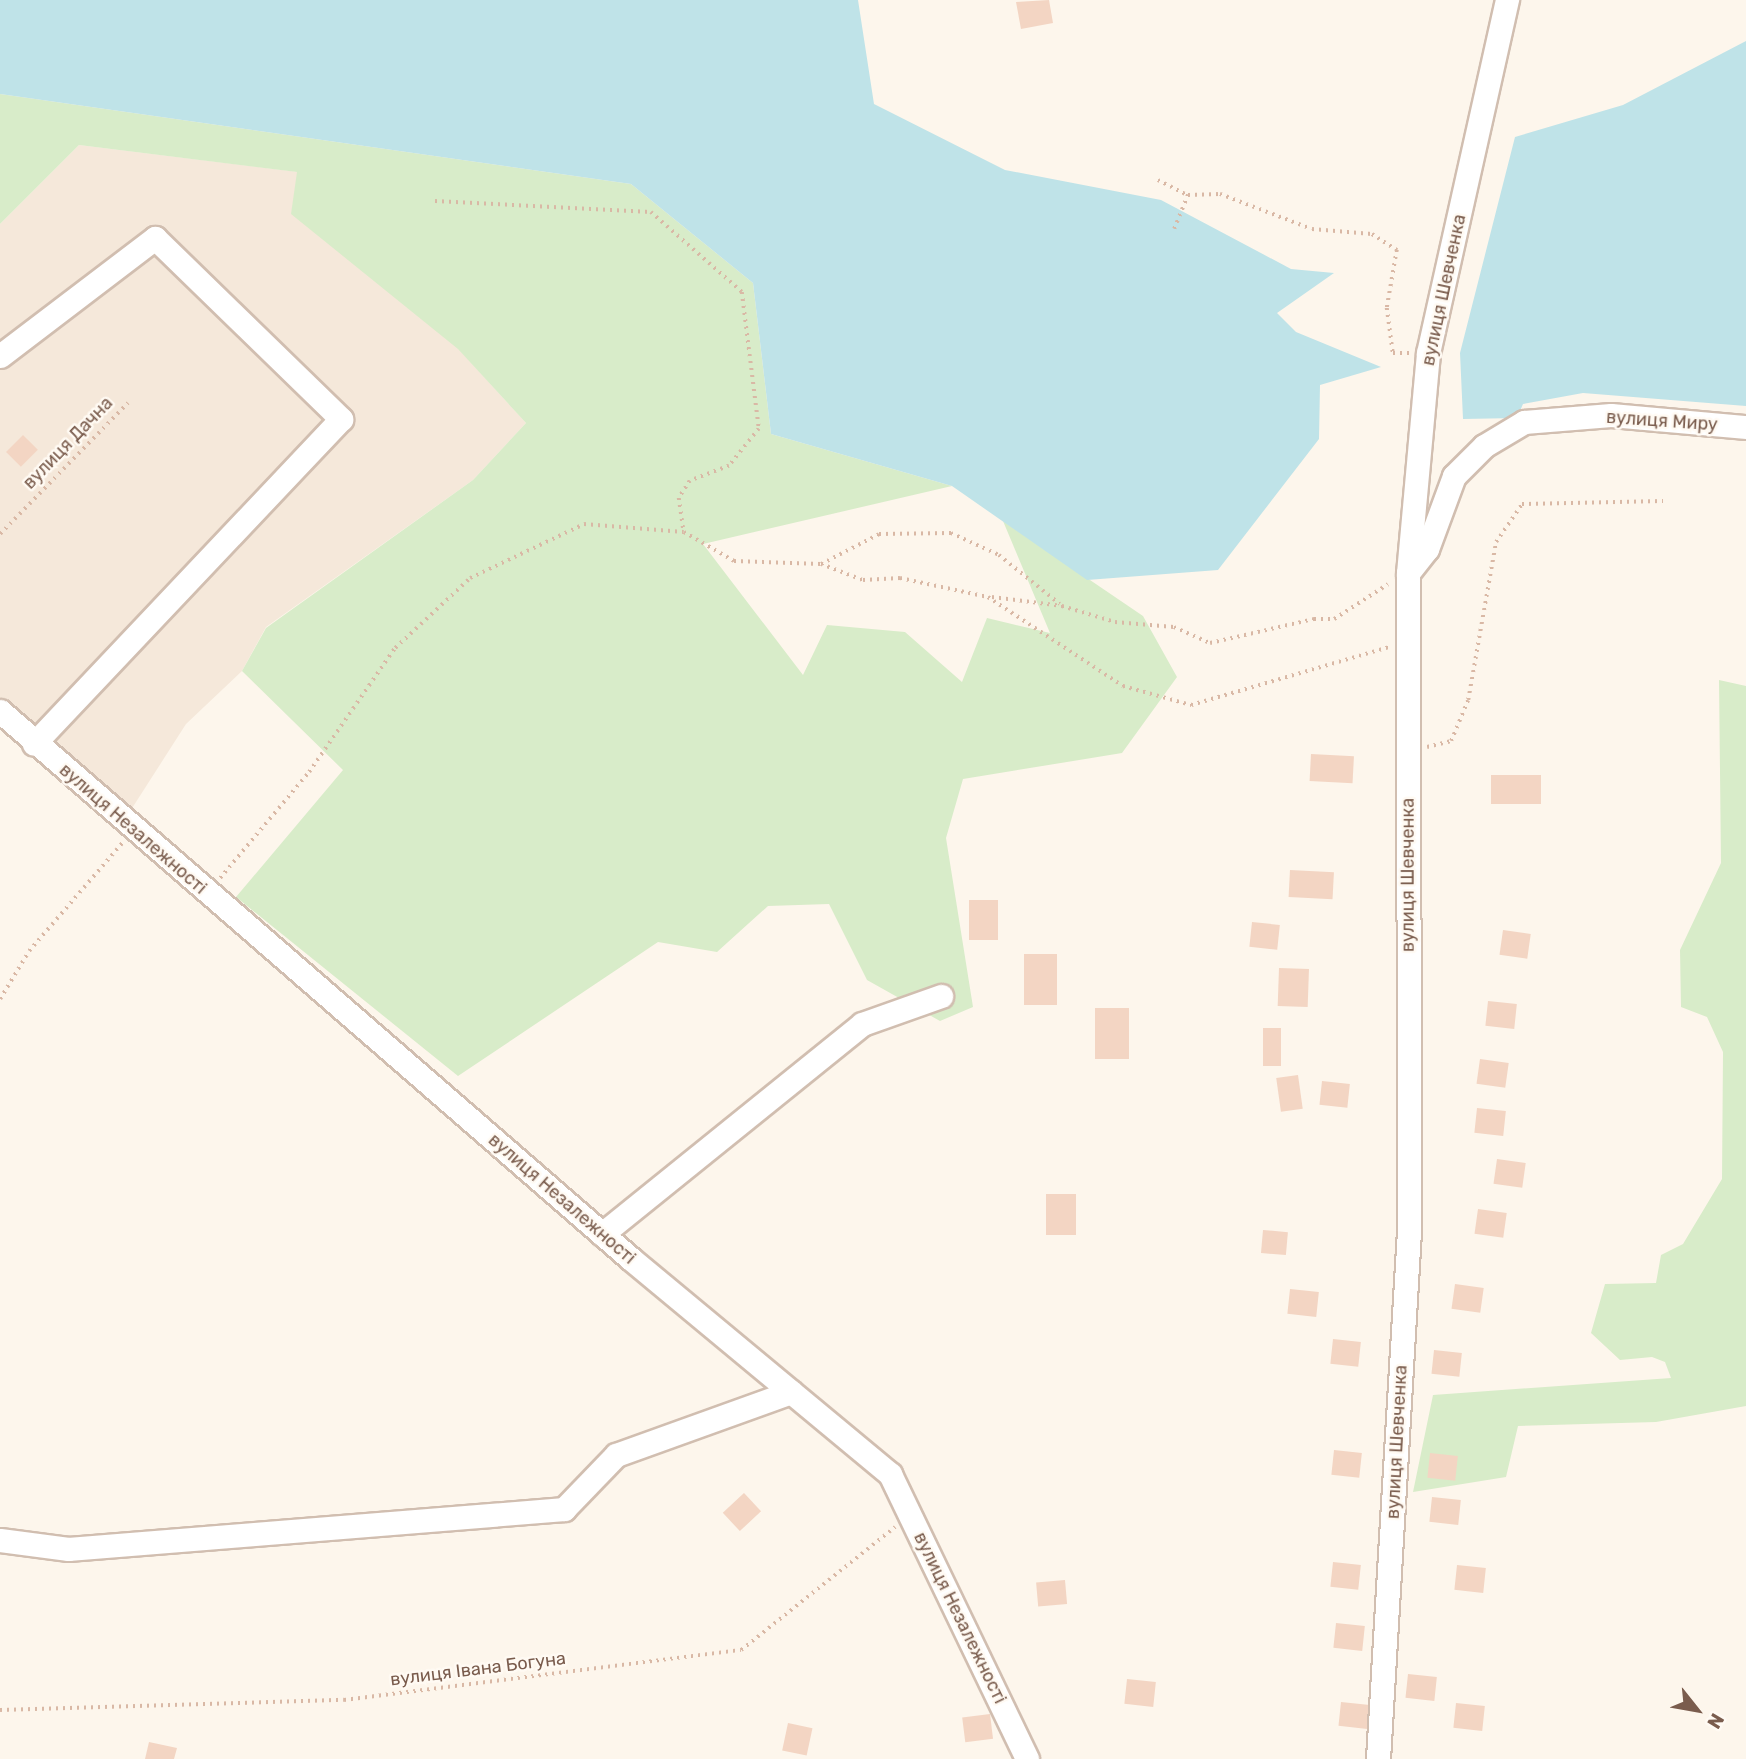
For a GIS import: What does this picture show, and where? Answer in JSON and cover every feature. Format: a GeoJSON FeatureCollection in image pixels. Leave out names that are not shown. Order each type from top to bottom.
{"type":"FeatureCollection","features":[{"type":"Feature","properties":{"kind":"street","name":"вулиця Шевченка"},"geometry":{"type":"LineString","coordinates":[[1378,1759],[1409,1231],[1408,573],[1428,353],[1507,0]]}},
{"type":"Feature","properties":{"kind":"street"},"geometry":{"type":"LineString","coordinates":[[0,356],[155,238],[341,419],[34,744]]}},
{"type":"Feature","properties":{"kind":"street","name":"вулиця Миру"},"geometry":{"type":"LineString","coordinates":[[1408,573],[1427,549],[1454,476],[1484,446],[1524,422],[1611,415],[1746,427]]}},
{"type":"Feature","properties":{"kind":"street","name":"вулиця Незалежності"},"geometry":{"type":"LineString","coordinates":[[0,711],[34,744],[602,1234],[890,1474],[1027,1759]]}},
{"type":"Feature","properties":{"kind":"street"},"geometry":{"type":"LineString","coordinates":[[602,1234],[862,1024],[941,996]]}},
{"type":"Feature","properties":{"kind":"street"},"geometry":{"type":"LineString","coordinates":[[0,1540],[68,1549],[564,1509],[616,1455],[791,1392]]}},
{"type":"Feature","properties":{"kind":"path"},"geometry":{"type":"LineString","coordinates":[[1158,180],[1188,195],[1220,194],[1312,229],[1372,234],[1397,250],[1387,308],[1393,353],[1428,353]]}},
{"type":"Feature","properties":{"kind":"path"},"geometry":{"type":"LineString","coordinates":[[1174,229],[1188,195]]}},
{"type":"Feature","properties":{"kind":"path"},"geometry":{"type":"LineString","coordinates":[[435,201],[651,212],[742,292],[759,429],[729,467],[690,481],[679,498],[684,532]]}},
{"type":"Feature","properties":{"kind":"path","name":"вулиця Дачна"},"geometry":{"type":"LineString","coordinates":[[0,534],[128,402]]}},
{"type":"Feature","properties":{"kind":"path"},"geometry":{"type":"LineString","coordinates":[[1408,752],[1451,741],[1468,700],[1496,542],[1522,505],[1663,501]]}},
{"type":"Feature","properties":{"kind":"path"},"geometry":{"type":"LineString","coordinates":[[208,893],[309,772],[395,648],[470,578],[584,524],[684,532],[734,561],[821,564],[863,580],[901,579],[989,597],[1062,606],[1115,622],[1174,627],[1210,643],[1314,619],[1334,620],[1408,573]]}},
{"type":"Feature","properties":{"kind":"path"},"geometry":{"type":"LineString","coordinates":[[821,564],[879,534],[951,534],[999,555],[1062,606]]}},
{"type":"Feature","properties":{"kind":"path"},"geometry":{"type":"LineString","coordinates":[[989,597],[1123,686],[1191,705],[1408,641]]}},
{"type":"Feature","properties":{"kind":"path"},"geometry":{"type":"LineString","coordinates":[[0,999],[29,951],[134,829]]}},
{"type":"Feature","properties":{"kind":"path","name":"вулиця Івана Богуна"},"geometry":{"type":"LineString","coordinates":[[0,1710],[344,1700],[741,1650],[910,1515]]}},
{"type":"Feature","properties":{"kind":"shaded area"},"geometry":{"type":"Polygon","coordinates":[[[79,145],[298,172],[526,423],[473,480],[266,627],[242,671],[186,724],[120,827],[0,711],[0,224],[79,145]]]}},
{"type":"Feature","properties":{"kind":"green space"},"geometry":{"type":"Polygon","coordinates":[[[0,94],[631,184],[753,283],[771,434],[952,486],[703,544],[803,675],[827,625],[905,632],[962,682],[987,618],[1050,633],[1003,521],[1143,616],[1177,677],[1122,753],[963,779],[946,838],[973,1007],[940,1021],[867,980],[829,904],[768,906],[717,952],[658,942],[458,1076],[236,897],[343,770],[242,671],[266,628],[473,480],[526,423],[458,349],[291,214],[297,172],[79,145],[0,224],[0,94]]]}},
{"type":"Feature","properties":{"kind":"green space"},"geometry":{"type":"Polygon","coordinates":[[[1719,680],[1746,686],[1746,1406],[1656,1422],[1518,1426],[1506,1477],[1413,1492],[1433,1395],[1671,1378],[1665,1362],[1652,1357],[1620,1360],[1591,1333],[1605,1284],[1656,1283],[1661,1255],[1683,1244],[1722,1179],[1723,1052],[1707,1017],[1681,1007],[1680,950],[1721,863],[1719,680]]]}},
{"type":"Feature","properties":{"kind":"water"},"geometry":{"type":"Polygon","coordinates":[[[0,0],[858,0],[874,104],[1005,170],[1161,200],[1291,269],[1334,273],[1277,313],[1296,332],[1381,367],[1320,385],[1319,439],[1218,570],[1087,580],[952,486],[771,434],[753,283],[631,184],[0,94],[0,0]]]}},
{"type":"Feature","properties":{"kind":"water"},"geometry":{"type":"Polygon","coordinates":[[[1746,41],[1746,406],[1583,393],[1523,404],[1517,418],[1463,419],[1460,353],[1515,137],[1623,105],[1746,41]]]}},
{"type":"Feature","properties":{"kind":"building"},"geometry":{"type":"Polygon","coordinates":[[[1049,0],[1053,23],[1021,29],[1016,2],[1049,0]]]}},
{"type":"Feature","properties":{"kind":"building"},"geometry":{"type":"Polygon","coordinates":[[[23,435],[38,450],[21,467],[6,452],[23,435]]]}},
{"type":"Feature","properties":{"kind":"building"},"geometry":{"type":"Polygon","coordinates":[[[1311,754],[1354,756],[1353,783],[1310,781],[1311,754]]]}},
{"type":"Feature","properties":{"kind":"building"},"geometry":{"type":"Polygon","coordinates":[[[1491,775],[1541,775],[1541,804],[1491,804],[1491,775]]]}},
{"type":"Feature","properties":{"kind":"building"},"geometry":{"type":"Polygon","coordinates":[[[1290,870],[1334,872],[1333,899],[1289,897],[1290,870]]]}},
{"type":"Feature","properties":{"kind":"building"},"geometry":{"type":"Polygon","coordinates":[[[969,900],[998,900],[998,940],[969,940],[969,900]]]}},
{"type":"Feature","properties":{"kind":"building"},"geometry":{"type":"Polygon","coordinates":[[[1252,922],[1280,925],[1277,950],[1249,947],[1252,922]]]}},
{"type":"Feature","properties":{"kind":"building"},"geometry":{"type":"Polygon","coordinates":[[[1503,930],[1531,934],[1527,959],[1500,955],[1503,930]]]}},
{"type":"Feature","properties":{"kind":"building"},"geometry":{"type":"Polygon","coordinates":[[[1024,954],[1057,954],[1057,1005],[1024,1005],[1024,954]]]}},
{"type":"Feature","properties":{"kind":"building"},"geometry":{"type":"Polygon","coordinates":[[[1279,968],[1309,969],[1308,1007],[1278,1006],[1279,968]]]}},
{"type":"Feature","properties":{"kind":"building"},"geometry":{"type":"Polygon","coordinates":[[[1488,1001],[1517,1004],[1514,1029],[1485,1026],[1488,1001]]]}},
{"type":"Feature","properties":{"kind":"building"},"geometry":{"type":"Polygon","coordinates":[[[1095,1008],[1129,1008],[1129,1059],[1095,1059],[1095,1008]]]}},
{"type":"Feature","properties":{"kind":"building"},"geometry":{"type":"Polygon","coordinates":[[[1263,1028],[1281,1028],[1281,1066],[1263,1066],[1263,1028]]]}},
{"type":"Feature","properties":{"kind":"building"},"geometry":{"type":"Polygon","coordinates":[[[1480,1059],[1509,1063],[1505,1088],[1477,1084],[1480,1059]]]}},
{"type":"Feature","properties":{"kind":"building"},"geometry":{"type":"Polygon","coordinates":[[[1298,1075],[1303,1109],[1281,1112],[1276,1078],[1298,1075]]]}},
{"type":"Feature","properties":{"kind":"building"},"geometry":{"type":"Polygon","coordinates":[[[1322,1081],[1350,1084],[1347,1108],[1319,1105],[1322,1081]]]}},
{"type":"Feature","properties":{"kind":"building"},"geometry":{"type":"Polygon","coordinates":[[[1477,1108],[1506,1111],[1503,1136],[1474,1133],[1477,1108]]]}},
{"type":"Feature","properties":{"kind":"building"},"geometry":{"type":"Polygon","coordinates":[[[1497,1159],[1526,1163],[1522,1188],[1494,1184],[1497,1159]]]}},
{"type":"Feature","properties":{"kind":"building"},"geometry":{"type":"Polygon","coordinates":[[[1046,1194],[1076,1194],[1076,1235],[1046,1235],[1046,1194]]]}},
{"type":"Feature","properties":{"kind":"building"},"geometry":{"type":"Polygon","coordinates":[[[1478,1209],[1507,1213],[1503,1238],[1475,1234],[1478,1209]]]}},
{"type":"Feature","properties":{"kind":"building"},"geometry":{"type":"Polygon","coordinates":[[[1263,1230],[1288,1232],[1286,1255],[1261,1253],[1263,1230]]]}},
{"type":"Feature","properties":{"kind":"building"},"geometry":{"type":"Polygon","coordinates":[[[1455,1284],[1484,1288],[1480,1313],[1452,1309],[1455,1284]]]}},
{"type":"Feature","properties":{"kind":"building"},"geometry":{"type":"Polygon","coordinates":[[[1290,1289],[1319,1292],[1316,1317],[1287,1314],[1290,1289]]]}},
{"type":"Feature","properties":{"kind":"building"},"geometry":{"type":"Polygon","coordinates":[[[1333,1339],[1361,1342],[1358,1367],[1330,1364],[1333,1339]]]}},
{"type":"Feature","properties":{"kind":"building"},"geometry":{"type":"Polygon","coordinates":[[[1434,1350],[1462,1353],[1459,1377],[1431,1374],[1434,1350]]]}},
{"type":"Feature","properties":{"kind":"building"},"geometry":{"type":"Polygon","coordinates":[[[1334,1450],[1362,1453],[1359,1478],[1331,1475],[1334,1450]]]}},
{"type":"Feature","properties":{"kind":"building"},"geometry":{"type":"Polygon","coordinates":[[[1430,1453],[1458,1456],[1455,1481],[1427,1478],[1430,1453]]]}},
{"type":"Feature","properties":{"kind":"building"},"geometry":{"type":"Polygon","coordinates":[[[744,1493],[761,1511],[740,1531],[723,1513],[744,1493]]]}},
{"type":"Feature","properties":{"kind":"building"},"geometry":{"type":"Polygon","coordinates":[[[1432,1497],[1461,1500],[1458,1525],[1429,1522],[1432,1497]]]}},
{"type":"Feature","properties":{"kind":"building"},"geometry":{"type":"Polygon","coordinates":[[[1333,1562],[1361,1565],[1358,1590],[1330,1587],[1333,1562]]]}},
{"type":"Feature","properties":{"kind":"building"},"geometry":{"type":"Polygon","coordinates":[[[1457,1565],[1486,1568],[1483,1593],[1454,1590],[1457,1565]]]}},
{"type":"Feature","properties":{"kind":"building"},"geometry":{"type":"Polygon","coordinates":[[[1065,1580],[1067,1604],[1038,1606],[1036,1583],[1065,1580]]]}},
{"type":"Feature","properties":{"kind":"building"},"geometry":{"type":"Polygon","coordinates":[[[1336,1623],[1365,1626],[1362,1651],[1333,1648],[1336,1623]]]}},
{"type":"Feature","properties":{"kind":"building"},"geometry":{"type":"Polygon","coordinates":[[[1408,1674],[1437,1677],[1434,1701],[1405,1698],[1408,1674]]]}},
{"type":"Feature","properties":{"kind":"building"},"geometry":{"type":"Polygon","coordinates":[[[1127,1679],[1156,1682],[1153,1707],[1124,1704],[1127,1679]]]}},
{"type":"Feature","properties":{"kind":"building"},"geometry":{"type":"Polygon","coordinates":[[[1341,1702],[1370,1705],[1367,1729],[1338,1726],[1341,1702]]]}},
{"type":"Feature","properties":{"kind":"building"},"geometry":{"type":"Polygon","coordinates":[[[1456,1703],[1485,1706],[1482,1731],[1453,1728],[1456,1703]]]}},
{"type":"Feature","properties":{"kind":"building"},"geometry":{"type":"Polygon","coordinates":[[[990,1714],[993,1739],[965,1742],[962,1717],[990,1714]]]}},
{"type":"Feature","properties":{"kind":"building"},"geometry":{"type":"Polygon","coordinates":[[[788,1723],[812,1728],[807,1756],[782,1750],[788,1723]]]}},
{"type":"Feature","properties":{"kind":"building"},"geometry":{"type":"Polygon","coordinates":[[[149,1742],[177,1748],[174,1759],[145,1759],[149,1742]]]}}]}
